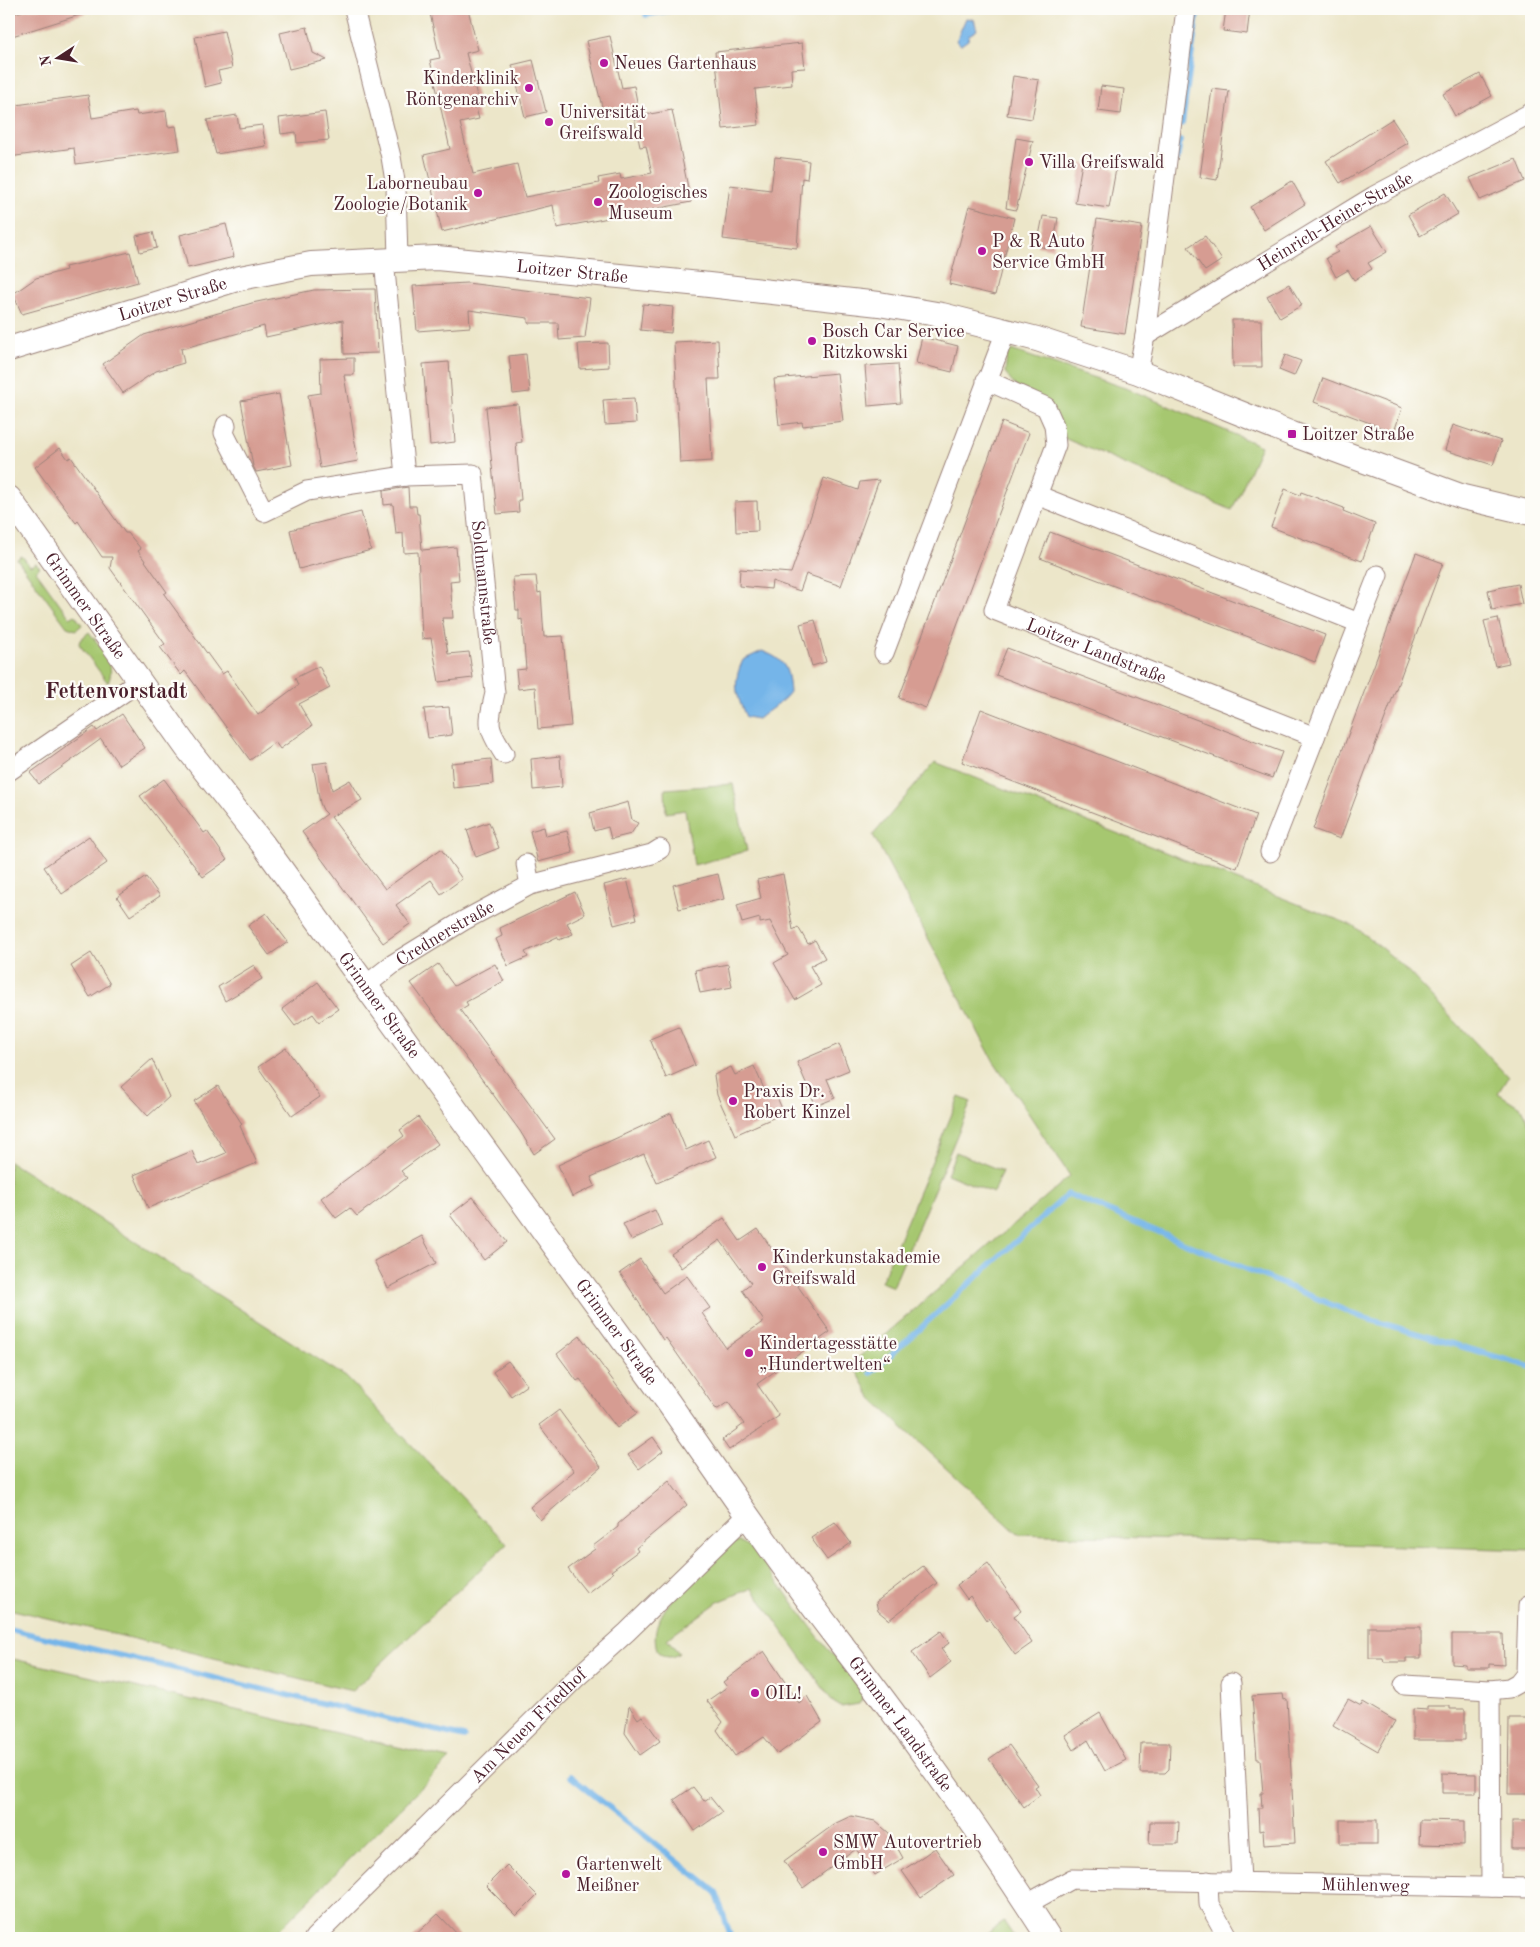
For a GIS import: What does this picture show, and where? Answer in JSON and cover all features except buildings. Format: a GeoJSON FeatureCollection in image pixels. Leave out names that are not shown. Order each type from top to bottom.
{"type":"FeatureCollection","features":[{"type":"Feature","properties":{"kind":"main road","name":"Loitzer Straße"},"geometry":{"type":"LineString","coordinates":[[9,350],[256,274],[311,264],[437,258],[495,262],[832,298],[942,315],[1006,331],[1138,372]]}},
{"type":"Feature","properties":{"kind":"main road"},"geometry":{"type":"LineString","coordinates":[[1138,372],[1292,434],[1463,497],[1531,512]]}},
{"type":"Feature","properties":{"kind":"main road","name":"Grimmer Straße"},"geometry":{"type":"LineString","coordinates":[[9,498],[187,748],[262,843],[663,1395],[747,1515]]}},
{"type":"Feature","properties":{"kind":"main road","name":"Grimmer Landstraße"},"geometry":{"type":"LineString","coordinates":[[747,1515],[832,1633],[933,1765],[1050,1938]]}},
{"type":"Feature","properties":{"kind":"street"},"geometry":{"type":"LineString","coordinates":[[354,9],[391,157],[396,187],[391,260],[405,476]]}},
{"type":"Feature","properties":{"kind":"street"},"geometry":{"type":"LineString","coordinates":[[1138,372],[1145,336],[1186,9]]}},
{"type":"Feature","properties":{"kind":"street","name":"Heinrich-Heine-Straße"},"geometry":{"type":"LineString","coordinates":[[1145,336],[1374,196],[1531,113]]}},
{"type":"Feature","properties":{"kind":"street"},"geometry":{"type":"LineString","coordinates":[[884,653],[1006,331]]}},
{"type":"Feature","properties":{"kind":"street","name":"Loitzer Landstraße"},"geometry":{"type":"LineString","coordinates":[[986,380],[1046,407],[1054,425],[1056,445],[994,610],[1315,737]]}},
{"type":"Feature","properties":{"kind":"street","name":"Soldmannstraße"},"geometry":{"type":"LineString","coordinates":[[226,425],[224,432],[264,512],[307,491],[405,476],[473,474],[495,693],[488,723],[492,736],[504,754]]}},
{"type":"Feature","properties":{"kind":"street"},"geometry":{"type":"LineString","coordinates":[[1037,495],[1359,623]]}},
{"type":"Feature","properties":{"kind":"street"},"geometry":{"type":"LineString","coordinates":[[1270,852],[1378,575]]}},
{"type":"Feature","properties":{"kind":"street"},"geometry":{"type":"LineString","coordinates":[[9,770],[140,681]]}},
{"type":"Feature","properties":{"kind":"street","name":"Crednerstraße"},"geometry":{"type":"LineString","coordinates":[[365,986],[393,964],[463,921],[530,885],[652,854],[660,849]]}},
{"type":"Feature","properties":{"kind":"street"},"geometry":{"type":"LineString","coordinates":[[526,864],[530,885]]}},
{"type":"Feature","properties":{"kind":"street","name":"Am Neuen Friedhof"},"geometry":{"type":"LineString","coordinates":[[314,1938],[574,1679],[627,1632],[747,1515]]}},
{"type":"Feature","properties":{"kind":"street"},"geometry":{"type":"LineString","coordinates":[[1404,1685],[1490,1690],[1509,1688],[1518,1683],[1526,1674],[1528,1606]]}},
{"type":"Feature","properties":{"kind":"street"},"geometry":{"type":"LineString","coordinates":[[1231,1683],[1241,1882]]}},
{"type":"Feature","properties":{"kind":"street"},"geometry":{"type":"LineString","coordinates":[[1490,1690],[1491,1887]]}},
{"type":"Feature","properties":{"kind":"street","name":"Mühlenweg"},"geometry":{"type":"LineString","coordinates":[[1027,1904],[1072,1879],[1531,1888]]}},
{"type":"Feature","properties":{"kind":"street"},"geometry":{"type":"LineString","coordinates":[[1208,1881],[1209,1904],[1228,1938]]}},
{"type":"Feature","properties":{"kind":"green space"},"geometry":{"type":"Polygon","coordinates":[[[1008,349],[1131,390],[1261,446],[1232,510],[1059,436],[1005,372],[1008,349]]]}},
{"type":"Feature","properties":{"kind":"green space"},"geometry":{"type":"Polygon","coordinates":[[[22,556],[30,566],[36,563],[40,567],[36,571],[70,618],[75,615],[82,625],[76,630],[67,627],[17,559],[22,556]]]}},
{"type":"Feature","properties":{"kind":"green space"},"geometry":{"type":"Polygon","coordinates":[[[89,632],[109,662],[110,676],[108,683],[79,644],[80,640],[89,632]]]}},
{"type":"Feature","properties":{"kind":"green space"},"geometry":{"type":"Polygon","coordinates":[[[935,762],[1354,926],[1401,964],[1508,1077],[1498,1093],[1523,1109],[1531,1130],[1531,1550],[1018,1534],[872,1399],[852,1363],[1070,1176],[993,1060],[873,835],[935,762]]]}},
{"type":"Feature","properties":{"kind":"green space"},"geometry":{"type":"Polygon","coordinates":[[[733,784],[747,851],[694,865],[685,810],[666,813],[665,789],[733,784]]]}},
{"type":"Feature","properties":{"kind":"green space"},"geometry":{"type":"Polygon","coordinates":[[[959,1097],[971,1102],[893,1287],[881,1282],[959,1097]]]}},
{"type":"Feature","properties":{"kind":"green space"},"geometry":{"type":"Polygon","coordinates":[[[956,1152],[1002,1171],[993,1193],[947,1174],[956,1152]]]}},
{"type":"Feature","properties":{"kind":"green space"},"geometry":{"type":"Polygon","coordinates":[[[9,1161],[346,1377],[507,1544],[352,1691],[9,1609],[9,1161]]]}},
{"type":"Feature","properties":{"kind":"green space"},"geometry":{"type":"Polygon","coordinates":[[[732,1542],[740,1542],[753,1549],[826,1647],[867,1691],[859,1704],[841,1707],[833,1702],[752,1588],[718,1602],[667,1639],[679,1653],[668,1657],[658,1652],[655,1637],[659,1621],[667,1606],[693,1577],[732,1542]]]}},
{"type":"Feature","properties":{"kind":"green space"},"geometry":{"type":"Polygon","coordinates":[[[9,1658],[450,1759],[271,1938],[9,1938],[9,1658]]]}},
{"type":"Feature","properties":{"kind":"green space"},"geometry":{"type":"Polygon","coordinates":[[[1004,1922],[1015,1938],[981,1938],[1004,1922]]]}},
{"type":"Feature","properties":{"kind":"water"},"geometry":{"type":"Polygon","coordinates":[[[966,18],[974,19],[977,30],[969,35],[968,40],[961,45],[956,41],[966,18]]]}},
{"type":"Feature","properties":{"kind":"water"},"geometry":{"type":"Polygon","coordinates":[[[762,651],[776,658],[784,666],[787,671],[790,692],[758,719],[746,717],[738,695],[736,682],[743,660],[762,651]]]}},
{"type":"Feature","properties":{"kind":"waterway"},"geometry":{"type":"LineString","coordinates":[[646,15],[678,9]]}},
{"type":"Feature","properties":{"kind":"waterway"},"geometry":{"type":"LineString","coordinates":[[1182,124],[1198,9]]}},
{"type":"Feature","properties":{"kind":"waterway"},"geometry":{"type":"LineString","coordinates":[[1177,161],[1180,141]]}},
{"type":"Feature","properties":{"kind":"waterway"},"geometry":{"type":"LineString","coordinates":[[871,1373],[1068,1194],[1361,1317],[1531,1367]]}},
{"type":"Feature","properties":{"kind":"waterway"},"geometry":{"type":"LineString","coordinates":[[9,1629],[464,1737]]}},
{"type":"Feature","properties":{"kind":"waterway"},"geometry":{"type":"LineString","coordinates":[[570,1776],[716,1892],[731,1938]]}},
{"type":"Feature","properties":{"kind":"place","name":"Neues Gartenhaus"},"geometry":{"type":"Point","coordinates":[604,63]}},
{"type":"Feature","properties":{"kind":"place","name":"Kinderklinik Röntgenarchiv"},"geometry":{"type":"Point","coordinates":[529,88]}},
{"type":"Feature","properties":{"kind":"place","name":"Universität Greifswald"},"geometry":{"type":"Point","coordinates":[549,122]}},
{"type":"Feature","properties":{"kind":"place","name":"Villa Greifswald"},"geometry":{"type":"Point","coordinates":[1029,162]}},
{"type":"Feature","properties":{"kind":"place","name":"Laborneubau Zoologie/Botanik"},"geometry":{"type":"Point","coordinates":[478,193]}},
{"type":"Feature","properties":{"kind":"place","name":"Zoologisches Museum"},"geometry":{"type":"Point","coordinates":[598,202]}},
{"type":"Feature","properties":{"kind":"place","name":"P & R Auto Service GmbH"},"geometry":{"type":"Point","coordinates":[982,251]}},
{"type":"Feature","properties":{"kind":"place","name":"Bosch Car Service Ritzkowski"},"geometry":{"type":"Point","coordinates":[812,341]}},
{"type":"Feature","properties":{"kind":"place","name":"Loitzer Straße"},"geometry":{"type":"Point","coordinates":[1292,434]}},
{"type":"Feature","properties":{"kind":"place","name":"Praxis Dr. Robert Kinzel"},"geometry":{"type":"Point","coordinates":[733,1101]}},
{"type":"Feature","properties":{"kind":"place","name":"Kinderkunstakademie Greifswald"},"geometry":{"type":"Point","coordinates":[762,1267]}},
{"type":"Feature","properties":{"kind":"place","name":"Kindertagesstätte „Hundertwelten“"},"geometry":{"type":"Point","coordinates":[749,1353]}},
{"type":"Feature","properties":{"kind":"place","name":"OIL!"},"geometry":{"type":"Point","coordinates":[755,1693]}},
{"type":"Feature","properties":{"kind":"place","name":"SMW Autovertrieb GmbH"},"geometry":{"type":"Point","coordinates":[823,1852]}},
{"type":"Feature","properties":{"kind":"place","name":"Gartenwelt Meißner"},"geometry":{"type":"Point","coordinates":[566,1874]}},
{"type":"Feature","properties":{"kind":"district","name":"Fettenvorstadt"},"geometry":{"type":"Point","coordinates":[116,690]}}]}
